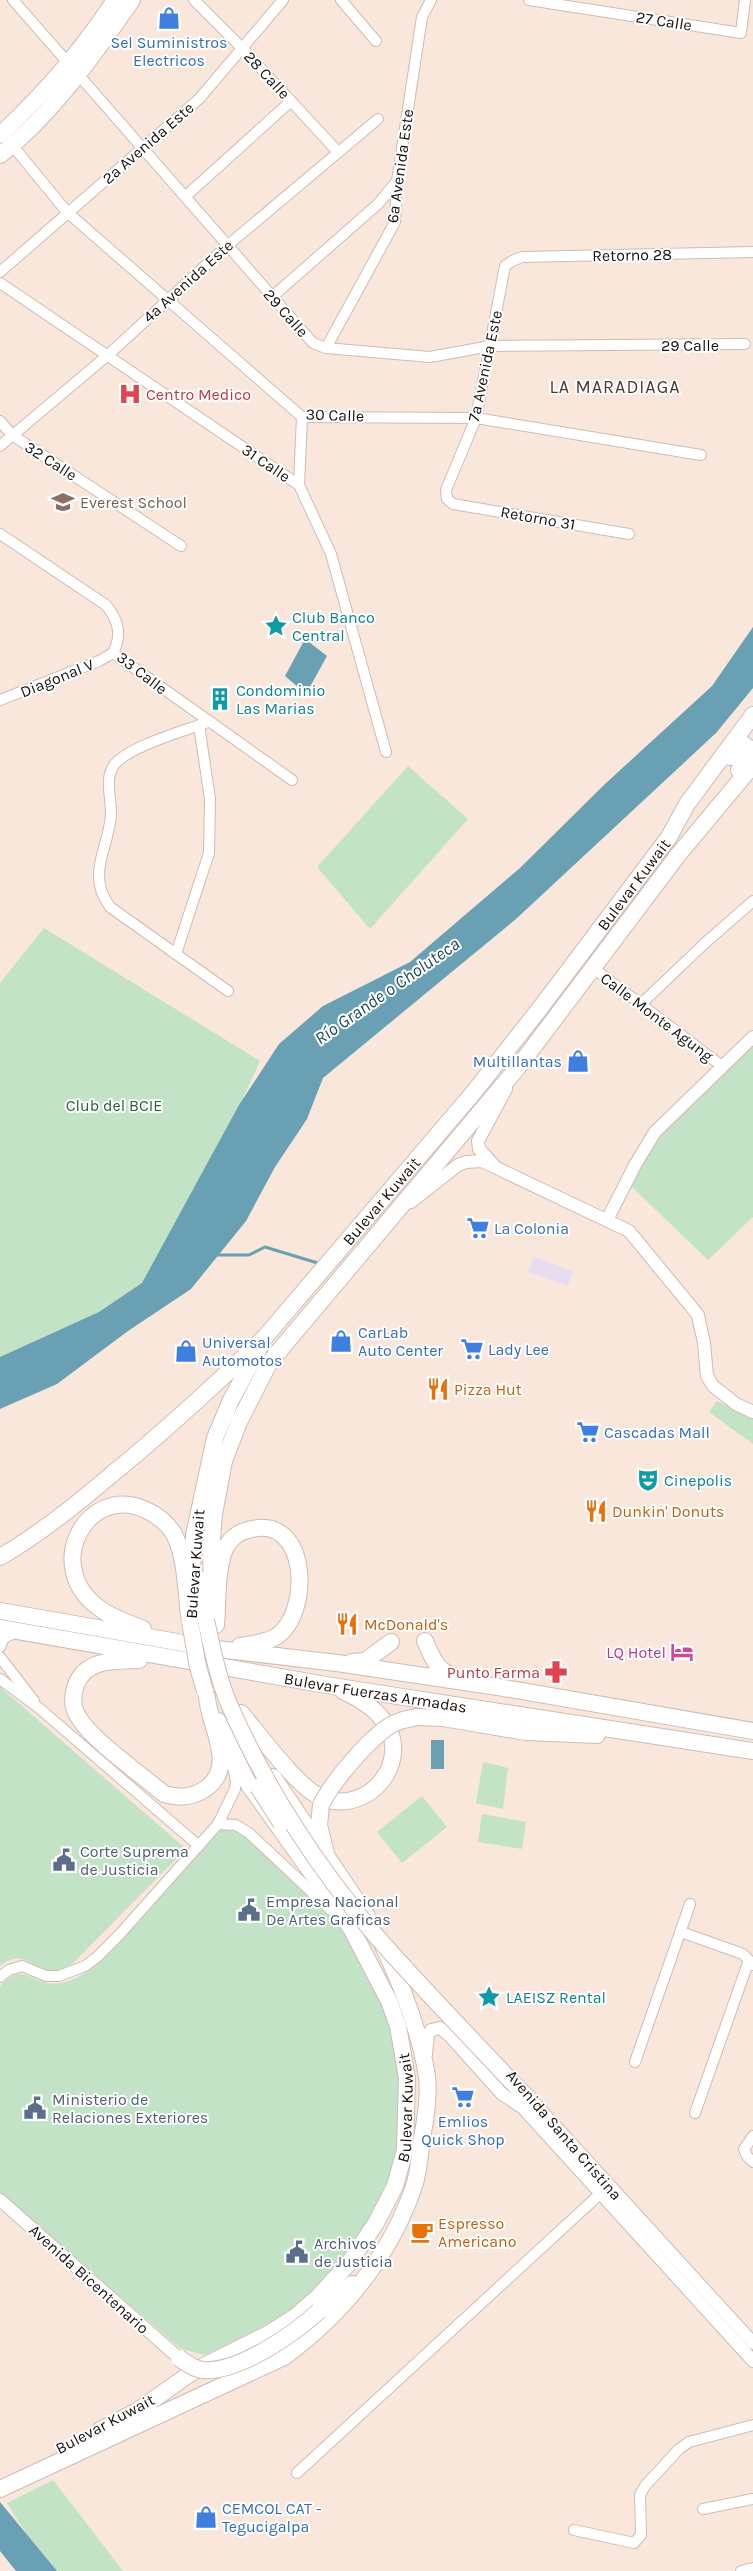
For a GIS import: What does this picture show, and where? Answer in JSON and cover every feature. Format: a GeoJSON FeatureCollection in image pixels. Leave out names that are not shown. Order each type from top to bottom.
{"type":"FeatureCollection","features":[{"type":"Feature","properties":{"kind":"main road"},"geometry":{"type":"LineString","coordinates":[[72,68],[116,0]]}},
{"type":"Feature","properties":{"kind":"main road"},"geometry":{"type":"LineString","coordinates":[[4,145],[25,111],[72,68],[132,0]]}},
{"type":"Feature","properties":{"kind":"main road","name":"Bulevar Kuwait"},"geometry":{"type":"LineString","coordinates":[[0,2476],[23,2472],[208,2394],[284,2357],[307,2340],[351,2297],[392,2235],[415,2182],[426,2112],[426,2071],[412,2019],[374,1928],[264,1762],[240,1713],[204,1623],[194,1535],[215,1438],[234,1393],[265,1337],[483,1081],[583,954],[669,837],[687,804],[753,714]]}},
{"type":"Feature","properties":{"kind":"main road"},"geometry":{"type":"LineString","coordinates":[[669,837],[736,748],[743,744],[748,745],[752,750],[752,755],[678,855]]}},
{"type":"Feature","properties":{"kind":"main road","name":"Bulevar Kuwait"},"geometry":{"type":"LineString","coordinates":[[0,2489],[23,2472],[137,2411],[194,2371],[268,2334],[295,2317],[318,2297],[349,2263],[376,2223],[395,2186],[405,2150],[408,2122],[407,2078],[398,2026],[390,2001],[350,1928],[249,1786],[206,1694],[198,1667],[204,1623],[205,1540],[214,1514],[224,1460],[239,1422],[269,1363],[397,1213],[518,1066],[678,855],[753,765]]}},
{"type":"Feature","properties":{"kind":"main road"},"geometry":{"type":"LineString","coordinates":[[0,1556],[28,1540],[98,1486],[193,1406],[265,1337]]}},
{"type":"Feature","properties":{"kind":"main road"},"geometry":{"type":"LineString","coordinates":[[173,1641],[101,1610],[82,1591],[75,1580],[71,1563],[73,1546],[80,1530],[91,1517],[106,1508],[123,1505],[140,1507],[156,1514],[165,1523],[178,1543],[229,1703],[258,1764],[308,1844],[345,1898],[508,2084]]}},
{"type":"Feature","properties":{"kind":"main road"},"geometry":{"type":"LineString","coordinates":[[204,1623],[226,1548],[238,1534],[255,1528],[268,1528],[279,1532],[289,1540],[295,1550],[298,1562],[298,1596],[289,1623],[278,1635],[264,1642],[218,1649]]}},
{"type":"Feature","properties":{"kind":"main road","name":"Bulevar Fuerzas Armadas"},"geometry":{"type":"LineString","coordinates":[[0,1611],[218,1649],[337,1663],[498,1687],[753,1730]]}},
{"type":"Feature","properties":{"kind":"main road","name":"Bulevar Fuerzas Armadas"},"geometry":{"type":"LineString","coordinates":[[0,1628],[332,1686],[622,1730],[705,1746],[753,1751]]}},
{"type":"Feature","properties":{"kind":"main road"},"geometry":{"type":"LineString","coordinates":[[426,1641],[432,1657],[444,1673],[498,1687]]}},
{"type":"Feature","properties":{"kind":"main road"},"geometry":{"type":"LineString","coordinates":[[337,1663],[365,1661],[391,1642]]}},
{"type":"Feature","properties":{"kind":"main road"},"geometry":{"type":"LineString","coordinates":[[170,1659],[106,1661],[89,1668],[82,1675],[74,1692],[73,1701],[79,1719],[164,1794],[187,1797],[208,1787],[221,1769],[220,1746],[208,1713],[206,1694]]}},
{"type":"Feature","properties":{"kind":"main road"},"geometry":{"type":"LineString","coordinates":[[240,1713],[312,1792],[334,1801],[357,1799],[368,1794],[385,1778],[392,1761],[393,1744],[385,1721],[377,1712],[356,1698],[332,1686]]}},
{"type":"Feature","properties":{"kind":"main road"},"geometry":{"type":"LineString","coordinates":[[326,1854],[319,1825],[321,1805],[330,1788],[383,1731],[395,1723],[408,1719],[431,1717],[509,1729],[591,1735],[622,1730]]}},
{"type":"Feature","properties":{"kind":"main road"},"geometry":{"type":"LineString","coordinates":[[232,1752],[339,1904],[527,2104]]}},
{"type":"Feature","properties":{"kind":"main road"},"geometry":{"type":"LineString","coordinates":[[323,2308],[349,2263]]}},
{"type":"Feature","properties":{"kind":"main road"},"geometry":{"type":"LineString","coordinates":[[178,2358],[203,2370],[232,2365],[272,2345],[323,2308],[371,2268]]}},
{"type":"Feature","properties":{"kind":"main road"},"geometry":{"type":"LineString","coordinates":[[224,2355],[221,2361],[222,2370],[229,2377],[238,2379]]}},
{"type":"Feature","properties":{"kind":"main road"},"geometry":{"type":"LineString","coordinates":[[194,2371],[202,2372],[209,2378],[211,2386],[208,2394]]}},
{"type":"Feature","properties":{"kind":"street","name":"29 Calle"},"geometry":{"type":"LineString","coordinates":[[13,0],[313,343],[326,348],[430,357],[490,346],[745,344]]}},
{"type":"Feature","properties":{"kind":"street","name":"28 Calle"},"geometry":{"type":"LineString","coordinates":[[194,0],[242,48],[338,152]]}},
{"type":"Feature","properties":{"kind":"street","name":"2a Avenida Este"},"geometry":{"type":"LineString","coordinates":[[0,272],[199,99],[282,0]]}},
{"type":"Feature","properties":{"kind":"street"},"geometry":{"type":"LineString","coordinates":[[341,0],[376,41]]}},
{"type":"Feature","properties":{"kind":"street","name":"6a Avenida Este"},"geometry":{"type":"LineString","coordinates":[[326,348],[395,222],[397,181],[422,17],[431,0]]}},
{"type":"Feature","properties":{"kind":"street","name":"27 Calle"},"geometry":{"type":"LineString","coordinates":[[529,0],[741,32],[745,0]]}},
{"type":"Feature","properties":{"kind":"street"},"geometry":{"type":"LineString","coordinates":[[186,196],[291,101]]}},
{"type":"Feature","properties":{"kind":"street","name":"4a Avenida Este"},"geometry":{"type":"LineString","coordinates":[[0,446],[108,355],[228,245],[378,119]]}},
{"type":"Feature","properties":{"kind":"street","name":"30 Calle"},"geometry":{"type":"LineString","coordinates":[[4,145],[67,212],[302,417],[476,418],[701,455]]}},
{"type":"Feature","properties":{"kind":"street"},"geometry":{"type":"LineString","coordinates":[[272,297],[378,204],[397,181]]}},
{"type":"Feature","properties":{"kind":"street"},"geometry":{"type":"LineString","coordinates":[[378,204],[391,212],[395,222]]}},
{"type":"Feature","properties":{"kind":"street","name":"Retorno 28"},"geometry":{"type":"LineString","coordinates":[[512,260],[522,257],[753,252]]}},
{"type":"Feature","properties":{"kind":"street","name":"7a Avenida Este"},"geometry":{"type":"LineString","coordinates":[[447,499],[446,490],[476,418],[506,266],[512,260]]}},
{"type":"Feature","properties":{"kind":"street","name":"31 Calle"},"geometry":{"type":"LineString","coordinates":[[0,283],[299,485],[331,554],[386,752]]}},
{"type":"Feature","properties":{"kind":"street"},"geometry":{"type":"LineString","coordinates":[[299,485],[302,417]]}},
{"type":"Feature","properties":{"kind":"street","name":"32 Calle"},"geometry":{"type":"LineString","coordinates":[[0,421],[12,435],[181,546]]}},
{"type":"Feature","properties":{"kind":"street","name":"Retorno 31"},"geometry":{"type":"LineString","coordinates":[[447,499],[453,504],[629,534]]}},
{"type":"Feature","properties":{"kind":"street","name":"33 Calle"},"geometry":{"type":"LineString","coordinates":[[0,534],[106,605],[113,614],[119,630],[119,638],[113,653],[203,724],[292,780]]}},
{"type":"Feature","properties":{"kind":"street","name":"Diagonal V"},"geometry":{"type":"LineString","coordinates":[[0,700],[99,661],[113,653]]}},
{"type":"Feature","properties":{"kind":"street"},"geometry":{"type":"LineString","coordinates":[[176,954],[209,853],[210,800],[203,724],[129,752],[114,765],[109,778],[111,813],[108,838],[99,874],[101,892],[110,907],[176,954],[228,991]]}},
{"type":"Feature","properties":{"kind":"street"},"geometry":{"type":"LineString","coordinates":[[640,1005],[704,944],[753,901]]}},
{"type":"Feature","properties":{"kind":"street","name":"Calle Monte Agung"},"geometry":{"type":"LineString","coordinates":[[593,968],[722,1066]]}},
{"type":"Feature","properties":{"kind":"street"},"geometry":{"type":"LineString","coordinates":[[607,1220],[634,1165],[655,1132],[753,1036]]}},
{"type":"Feature","properties":{"kind":"street"},"geometry":{"type":"LineString","coordinates":[[493,1164],[479,1149],[478,1141],[518,1066]]}},
{"type":"Feature","properties":{"kind":"street"},"geometry":{"type":"LineString","coordinates":[[397,1213],[458,1165],[473,1161],[493,1164],[629,1231],[691,1304],[700,1325],[705,1368],[713,1386],[736,1404],[753,1412]]}},
{"type":"Feature","properties":{"kind":"street"},"geometry":{"type":"LineString","coordinates":[[0,1647],[4,1638],[16,1632]]}},
{"type":"Feature","properties":{"kind":"street"},"geometry":{"type":"LineString","coordinates":[[0,1657],[39,1708]]}},
{"type":"Feature","properties":{"kind":"street"},"geometry":{"type":"LineString","coordinates":[[0,1679],[39,1708],[199,1846]]}},
{"type":"Feature","properties":{"kind":"street"},"geometry":{"type":"LineString","coordinates":[[0,1977],[14,1967],[22,1966],[46,1976],[73,1973],[85,1966],[119,1935],[218,1824],[235,1789],[236,1781],[232,1752]]}},
{"type":"Feature","properties":{"kind":"street"},"geometry":{"type":"LineString","coordinates":[[218,1824],[236,1825],[248,1833],[350,1928]]}},
{"type":"Feature","properties":{"kind":"street"},"geometry":{"type":"LineString","coordinates":[[635,2062],[690,1904]]}},
{"type":"Feature","properties":{"kind":"street","name":"Avenida Santa Cristina"},"geometry":{"type":"LineString","coordinates":[[374,1928],[516,2078],[527,2104],[601,2194],[753,2361]]}},
{"type":"Feature","properties":{"kind":"street"},"geometry":{"type":"LineString","coordinates":[[681,1932],[743,1954],[751,1962],[695,2113]]}},
{"type":"Feature","properties":{"kind":"street","name":"Avenida Santa Cristina"},"geometry":{"type":"LineString","coordinates":[[426,2071],[428,2034],[434,2028],[440,2028],[449,2035],[502,2094],[527,2104],[753,2343]]}},
{"type":"Feature","properties":{"kind":"street"},"geometry":{"type":"LineString","coordinates":[[753,2136],[744,2149],[746,2156],[753,2162]]}},
{"type":"Feature","properties":{"kind":"street"},"geometry":{"type":"LineString","coordinates":[[297,2473],[601,2194]]}},
{"type":"Feature","properties":{"kind":"street","name":"Avenida Bicentenario"},"geometry":{"type":"LineString","coordinates":[[0,2200],[178,2358]]}},
{"type":"Feature","properties":{"kind":"street"},"geometry":{"type":"LineString","coordinates":[[574,2530],[634,2543],[641,2535],[640,2494],[679,2449],[689,2442],[753,2425]]}},
{"type":"Feature","properties":{"kind":"street"},"geometry":{"type":"LineString","coordinates":[[703,2509],[753,2499]]}},
{"type":"Feature","properties":{"kind":"street"},"geometry":{"type":"LineString","coordinates":[[741,2571],[753,2568]]}},
{"type":"Feature","properties":{"kind":"shaded area"},"geometry":{"type":"Polygon","coordinates":[[[534,1257],[573,1271],[568,1286],[528,1272],[534,1257]]]}},
{"type":"Feature","properties":{"kind":"green space"},"geometry":{"type":"Polygon","coordinates":[[[408,766],[468,819],[370,929],[317,867],[408,766]]]}},
{"type":"Feature","properties":{"kind":"green space","name":"Club del BCIE"},"geometry":{"type":"Polygon","coordinates":[[[44,928],[260,1061],[190,1216],[157,1270],[82,1343],[0,1378],[0,983],[44,928]]]}},
{"type":"Feature","properties":{"kind":"green space"},"geometry":{"type":"Polygon","coordinates":[[[753,1043],[753,1217],[708,1260],[631,1186],[653,1142],[753,1043]]]}},
{"type":"Feature","properties":{"kind":"green space"},"geometry":{"type":"Polygon","coordinates":[[[717,1401],[753,1418],[753,1444],[709,1412],[717,1401]]]}},
{"type":"Feature","properties":{"kind":"green space"},"geometry":{"type":"Polygon","coordinates":[[[0,1687],[186,1849],[72,1964],[57,1970],[42,1969],[23,1959],[16,1958],[0,1966],[0,1687]]]}},
{"type":"Feature","properties":{"kind":"green space"},"geometry":{"type":"Polygon","coordinates":[[[483,1762],[508,1768],[503,1809],[476,1803],[483,1762]]]}},
{"type":"Feature","properties":{"kind":"green space"},"geometry":{"type":"Polygon","coordinates":[[[422,1796],[447,1827],[402,1863],[377,1832],[422,1796]]]}},
{"type":"Feature","properties":{"kind":"green space"},"geometry":{"type":"Polygon","coordinates":[[[482,1814],[526,1822],[522,1849],[478,1842],[482,1814]]]}},
{"type":"Feature","properties":{"kind":"green space"},"geometry":{"type":"Polygon","coordinates":[[[230,1828],[241,1831],[348,1930],[364,1961],[397,2042],[402,2089],[399,2134],[394,2164],[385,2189],[364,2228],[332,2271],[277,2322],[205,2355],[181,2349],[0,2193],[0,1986],[18,1974],[47,1983],[61,1983],[75,1978],[92,1968],[117,1945],[217,1831],[230,1828]]]}},
{"type":"Feature","properties":{"kind":"green space"},"geometry":{"type":"Polygon","coordinates":[[[53,2480],[123,2571],[50,2571],[7,2503],[53,2480]]]}},
{"type":"Feature","properties":{"kind":"water","name":"Río Grande o Choluteca"},"geometry":{"type":"Polygon","coordinates":[[[753,627],[753,688],[716,733],[516,919],[323,1078],[307,1119],[275,1167],[246,1221],[191,1289],[128,1331],[57,1384],[0,1409],[0,1357],[99,1312],[142,1283],[239,1105],[279,1044],[323,1006],[410,962],[520,868],[605,784],[712,686],[753,627]]]}},
{"type":"Feature","properties":{"kind":"water"},"geometry":{"type":"Polygon","coordinates":[[[305,639],[327,656],[306,694],[285,676],[305,639]]]}},
{"type":"Feature","properties":{"kind":"water"},"geometry":{"type":"Polygon","coordinates":[[[431,1740],[444,1740],[444,1769],[431,1769],[431,1740]]]}},
{"type":"Feature","properties":{"kind":"water"},"geometry":{"type":"Polygon","coordinates":[[[0,2502],[57,2571],[16,2571],[0,2551],[0,2502]]]}},
{"type":"Feature","properties":{"kind":"waterway"},"geometry":{"type":"LineString","coordinates":[[216,1255],[249,1255],[265,1247],[321,1264]]}},
{"type":"Feature","properties":{"kind":"place","name":"Sel Suministros Electricos"},"geometry":{"type":"Point","coordinates":[169,18]}},
{"type":"Feature","properties":{"kind":"place","name":"Centro Medico"},"geometry":{"type":"Point","coordinates":[130,394]}},
{"type":"Feature","properties":{"kind":"place","name":"Everest School"},"geometry":{"type":"Point","coordinates":[63,502]}},
{"type":"Feature","properties":{"kind":"place","name":"Club Banco Central"},"geometry":{"type":"Point","coordinates":[276,626]}},
{"type":"Feature","properties":{"kind":"place","name":"Condominio Las Marias"},"geometry":{"type":"Point","coordinates":[220,699]}},
{"type":"Feature","properties":{"kind":"place","name":"Multillantas"},"geometry":{"type":"Point","coordinates":[578,1061]}},
{"type":"Feature","properties":{"kind":"place","name":"La Colonia"},"geometry":{"type":"Point","coordinates":[478,1228]}},
{"type":"Feature","properties":{"kind":"place","name":"CarLab Auto Center"},"geometry":{"type":"Point","coordinates":[341,1341]}},
{"type":"Feature","properties":{"kind":"place","name":"Lady Lee"},"geometry":{"type":"Point","coordinates":[472,1349]}},
{"type":"Feature","properties":{"kind":"place","name":"Universal Automotos"},"geometry":{"type":"Point","coordinates":[186,1351]}},
{"type":"Feature","properties":{"kind":"place","name":"Pizza Hut"},"geometry":{"type":"Point","coordinates":[438,1389]}},
{"type":"Feature","properties":{"kind":"place","name":"Cascadas Mall"},"geometry":{"type":"Point","coordinates":[588,1432]}},
{"type":"Feature","properties":{"kind":"place","name":"Cinepolis"},"geometry":{"type":"Point","coordinates":[648,1480]}},
{"type":"Feature","properties":{"kind":"place","name":"Dunkin' Donuts"},"geometry":{"type":"Point","coordinates":[596,1511]}},
{"type":"Feature","properties":{"kind":"place","name":"McDonald's"},"geometry":{"type":"Point","coordinates":[347,1624]}},
{"type":"Feature","properties":{"kind":"place","name":"LQ Hotel"},"geometry":{"type":"Point","coordinates":[682,1652]}},
{"type":"Feature","properties":{"kind":"place","name":"Punto Farma"},"geometry":{"type":"Point","coordinates":[556,1672]}},
{"type":"Feature","properties":{"kind":"place","name":"Corte Suprema de Justicia"},"geometry":{"type":"Point","coordinates":[64,1860]}},
{"type":"Feature","properties":{"kind":"place","name":"Empresa Nacional De Artes Graficas"},"geometry":{"type":"Point","coordinates":[249,1910]}},
{"type":"Feature","properties":{"kind":"place","name":"LAEISZ Rental"},"geometry":{"type":"Point","coordinates":[489,1997]}},
{"type":"Feature","properties":{"kind":"place","name":"Emlios Quick Shop"},"geometry":{"type":"Point","coordinates":[463,2097]}},
{"type":"Feature","properties":{"kind":"place","name":"Ministerio de Relaciones Exteriores"},"geometry":{"type":"Point","coordinates":[35,2108]}},
{"type":"Feature","properties":{"kind":"place","name":"Espresso Americano"},"geometry":{"type":"Point","coordinates":[422,2232]}},
{"type":"Feature","properties":{"kind":"place","name":"Archivos de Justicia"},"geometry":{"type":"Point","coordinates":[297,2252]}},
{"type":"Feature","properties":{"kind":"place","name":"CEMCOL CAT - Tegucigalpa"},"geometry":{"type":"Point","coordinates":[206,2517]}},
{"type":"Feature","properties":{"kind":"district","name":"LA MARADIAGA"},"geometry":{"type":"Point","coordinates":[615,387]}}]}
